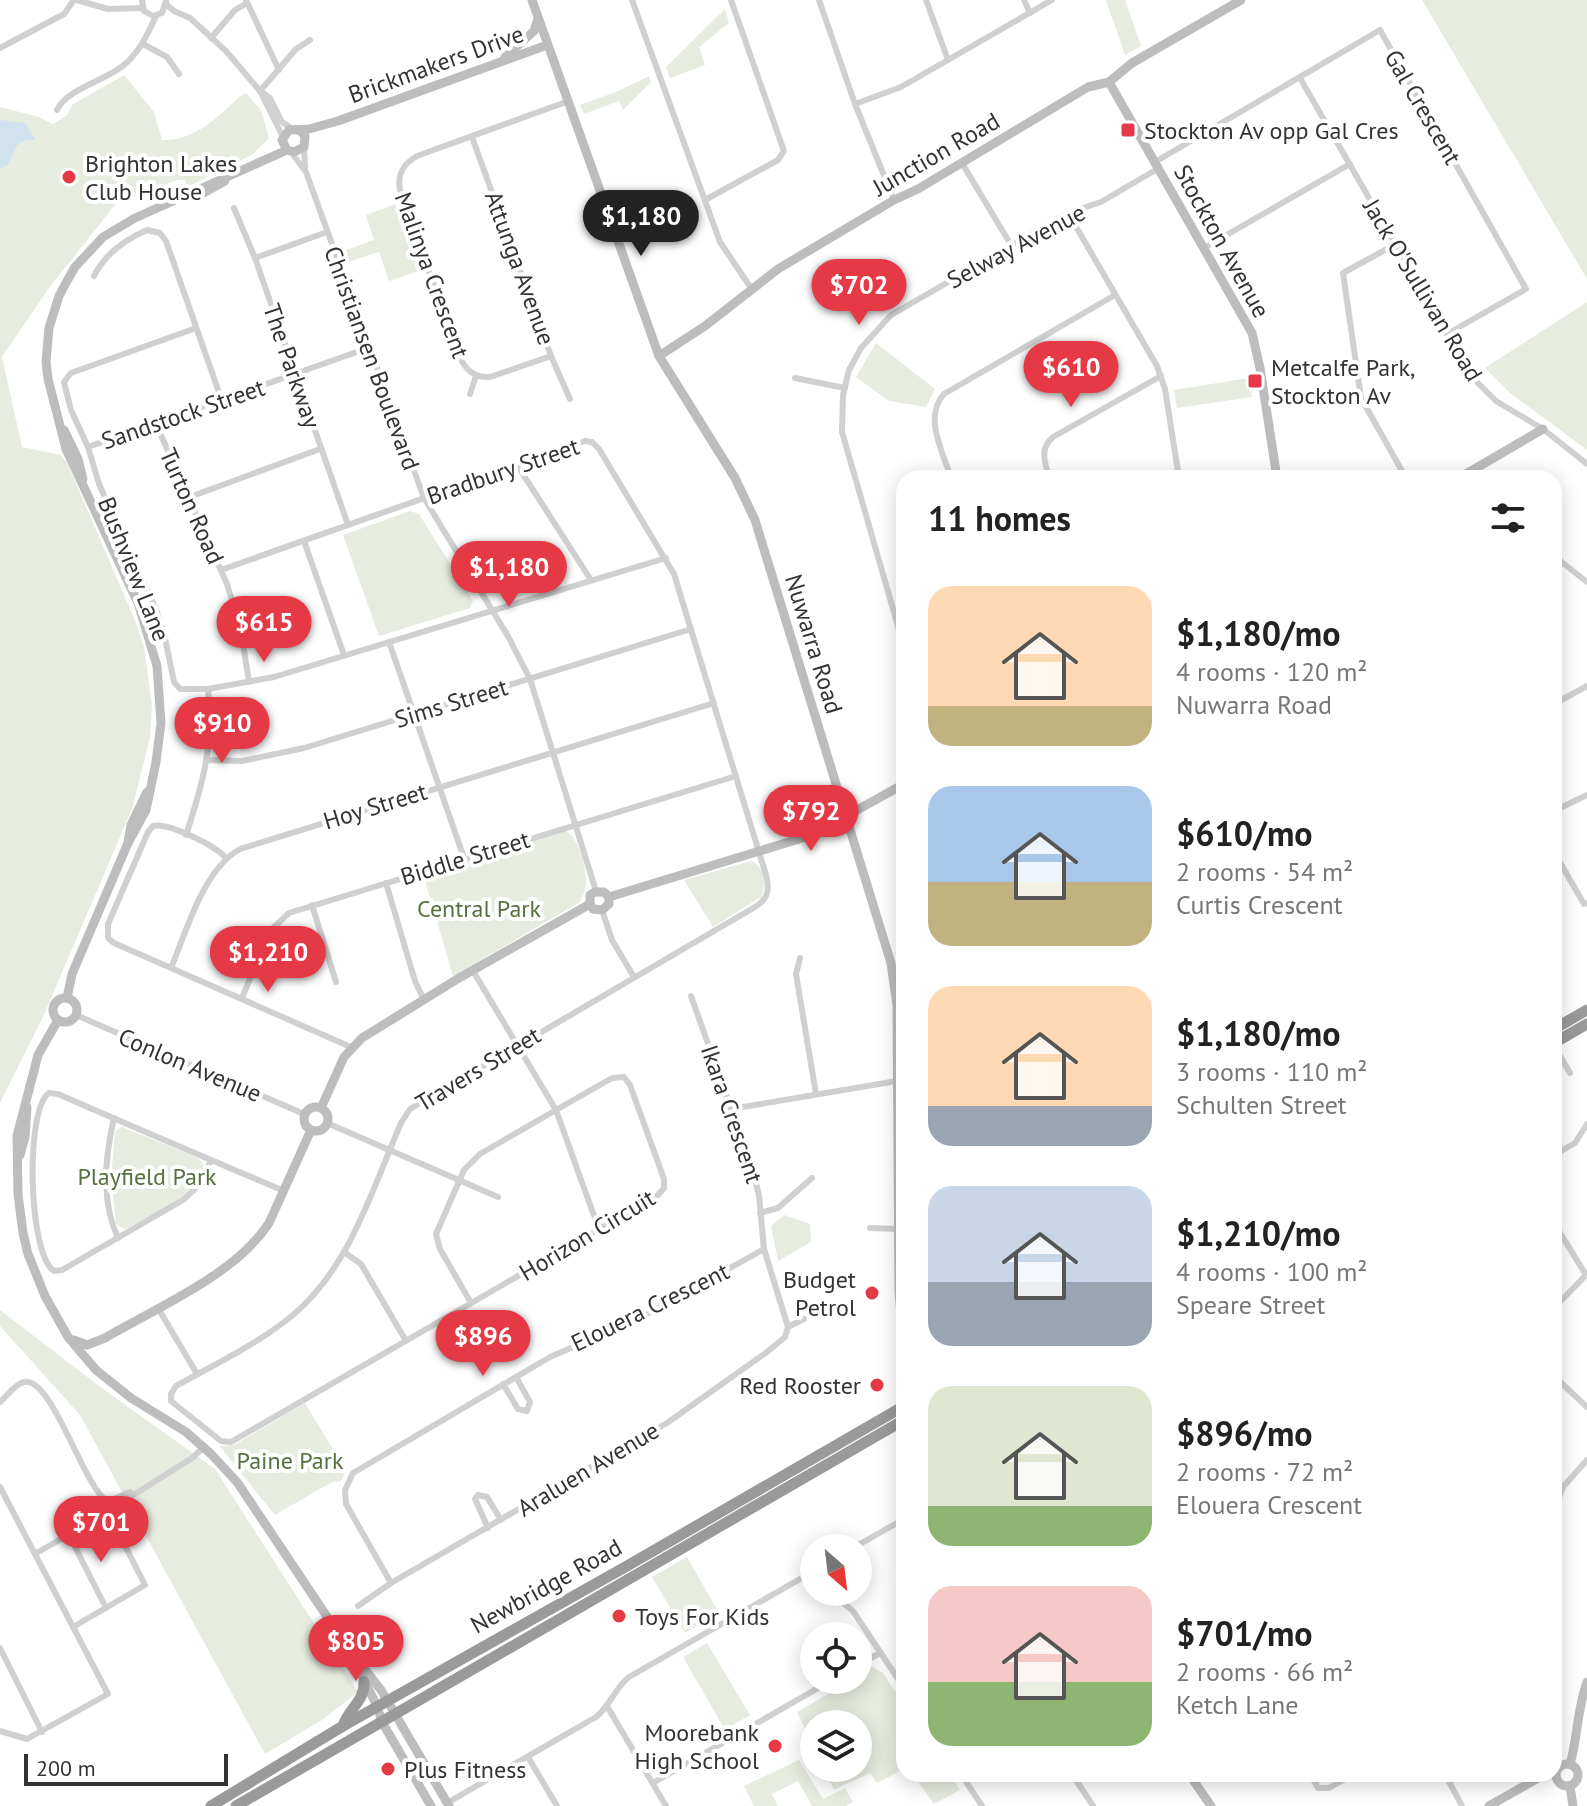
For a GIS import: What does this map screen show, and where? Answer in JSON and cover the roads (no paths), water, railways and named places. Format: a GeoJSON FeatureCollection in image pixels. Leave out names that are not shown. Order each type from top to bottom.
{"type":"FeatureCollection","features":[{"type":"Feature","properties":{"kind":"highway"},"geometry":{"type":"LineString","coordinates":[[1562,1024],[1587,1010]]}},
{"type":"Feature","properties":{"kind":"highway"},"geometry":{"type":"LineString","coordinates":[[1562,1040],[1587,1024]]}},
{"type":"Feature","properties":{"kind":"highway","name":"Newbridge Road"},"geometry":{"type":"LineString","coordinates":[[211,1806],[382,1703],[896,1411]]}},
{"type":"Feature","properties":{"kind":"highway","name":"Newbridge Road"},"geometry":{"type":"LineString","coordinates":[[236,1806],[896,1425]]}},
{"type":"Feature","properties":{"kind":"highway"},"geometry":{"type":"LineString","coordinates":[[343,1726],[346,1715],[362,1697],[364,1682]]}},
{"type":"Feature","properties":{"kind":"street"},"geometry":{"type":"LineString","coordinates":[[0,48],[64,14],[75,0],[108,9],[123,8],[159,14],[174,11]]}},
{"type":"Feature","properties":{"kind":"street"},"geometry":{"type":"LineString","coordinates":[[123,8],[141,0],[146,35]]}},
{"type":"Feature","properties":{"kind":"street","name":"Nuwarra Road"},"geometry":{"type":"LineString","coordinates":[[532,0],[659,356],[735,478],[755,520],[894,974],[896,995]]}},
{"type":"Feature","properties":{"kind":"street"},"geometry":{"type":"LineString","coordinates":[[632,0],[720,242],[751,288]]}},
{"type":"Feature","properties":{"kind":"street"},"geometry":{"type":"LineString","coordinates":[[705,200],[778,160],[783,154],[731,0]]}},
{"type":"Feature","properties":{"kind":"street"},"geometry":{"type":"LineString","coordinates":[[819,0],[855,104],[894,200]]}},
{"type":"Feature","properties":{"kind":"street"},"geometry":{"type":"LineString","coordinates":[[926,0],[948,60]]}},
{"type":"Feature","properties":{"kind":"street"},"geometry":{"type":"LineString","coordinates":[[1024,0],[1030,13]]}},
{"type":"Feature","properties":{"kind":"street"},"geometry":{"type":"LineString","coordinates":[[855,104],[901,87],[1052,0]]}},
{"type":"Feature","properties":{"kind":"street","name":"Junction Road"},"geometry":{"type":"LineString","coordinates":[[659,356],[705,326],[778,269],[1088,87],[1109,82],[1132,63],[1241,0]]}},
{"type":"Feature","properties":{"kind":"street"},"geometry":{"type":"LineString","coordinates":[[211,38],[246,1],[279,70]]}},
{"type":"Feature","properties":{"kind":"street"},"geometry":{"type":"LineString","coordinates":[[57,110],[64,99],[124,65],[143,44],[166,2],[174,11],[190,18],[239,65],[260,91],[289,151]]}},
{"type":"Feature","properties":{"kind":"street"},"geometry":{"type":"LineString","coordinates":[[499,62],[534,31],[538,19]]}},
{"type":"Feature","properties":{"kind":"street","name":"Gal Crescent"},"geometry":{"type":"LineString","coordinates":[[1157,165],[1380,30],[1526,289],[1447,334]]}},
{"type":"Feature","properties":{"kind":"street"},"geometry":{"type":"LineString","coordinates":[[260,91],[296,49],[310,40]]}},
{"type":"Feature","properties":{"kind":"street"},"geometry":{"type":"LineString","coordinates":[[143,44],[167,57],[179,74]]}},
{"type":"Feature","properties":{"kind":"street","name":"Brickmakers Drive"},"geometry":{"type":"LineString","coordinates":[[296,130],[338,121],[547,45]]}},
{"type":"Feature","properties":{"kind":"street","name":"Jack O'Sullivan Road"},"geometry":{"type":"LineString","coordinates":[[1300,78],[1480,387],[1496,401],[1543,429],[1587,464]]}},
{"type":"Feature","properties":{"kind":"street","name":"Stockton Avenue"},"geometry":{"type":"LineString","coordinates":[[1109,82],[1245,320],[1256,347],[1276,470]]}},
{"type":"Feature","properties":{"kind":"street"},"geometry":{"type":"LineString","coordinates":[[67,998],[72,974],[150,785],[161,723],[155,657],[141,611],[83,482],[78,459],[52,396],[46,362],[49,328],[59,296],[75,267],[103,237],[123,223],[212,182],[264,159],[289,151],[298,152],[305,146],[305,136],[282,122],[270,98],[260,91]]}},
{"type":"Feature","properties":{"kind":"street","name":"Malinya Crescent"},"geometry":{"type":"LineString","coordinates":[[551,356],[495,376],[476,376],[466,369],[400,190],[399,176],[401,170],[417,156],[566,102]]}},
{"type":"Feature","properties":{"kind":"street","name":"Brickmakers Drive"},"geometry":{"type":"LineString","coordinates":[[305,146],[338,121]]}},
{"type":"Feature","properties":{"kind":"street"},"geometry":{"type":"LineString","coordinates":[[264,159],[282,138],[296,130]]}},
{"type":"Feature","properties":{"kind":"street","name":"Attunga Avenue"},"geometry":{"type":"LineString","coordinates":[[472,137],[551,356],[570,399]]}},
{"type":"Feature","properties":{"kind":"street","name":"Christiansen Boulevard"},"geometry":{"type":"LineString","coordinates":[[305,146],[306,172],[424,498],[530,679],[596,891]]}},
{"type":"Feature","properties":{"kind":"street","name":"Christiansen Boulevard"},"geometry":{"type":"LineString","coordinates":[[289,151],[306,172]]}},
{"type":"Feature","properties":{"kind":"street"},"geometry":{"type":"LineString","coordinates":[[783,154],[794,158]]}},
{"type":"Feature","properties":{"kind":"street"},"geometry":{"type":"LineString","coordinates":[[962,163],[1011,245]]}},
{"type":"Feature","properties":{"kind":"street"},"geometry":{"type":"LineString","coordinates":[[1204,248],[1350,164]]}},
{"type":"Feature","properties":{"kind":"street","name":"Malinya Crescent"},"geometry":{"type":"LineString","coordinates":[[392,165],[401,170]]}},
{"type":"Feature","properties":{"kind":"street","name":"Selway Avenue"},"geometry":{"type":"LineString","coordinates":[[896,620],[846,451],[841,419],[849,370],[861,348],[891,315],[1068,213],[1101,202],[1157,165]]}},
{"type":"Feature","properties":{"kind":"street","name":"The Parkway"},"geometry":{"type":"LineString","coordinates":[[234,208],[255,258],[348,525]]}},
{"type":"Feature","properties":{"kind":"street"},"geometry":{"type":"LineString","coordinates":[[1068,213],[1161,376],[1178,470]]}},
{"type":"Feature","properties":{"kind":"street"},"geometry":{"type":"LineString","coordinates":[[94,276],[104,259],[123,243],[147,230],[156,230],[166,241],[222,401]]}},
{"type":"Feature","properties":{"kind":"street"},"geometry":{"type":"LineString","coordinates":[[255,258],[327,232]]}},
{"type":"Feature","properties":{"kind":"street"},"geometry":{"type":"LineString","coordinates":[[1396,244],[1343,273],[1361,398],[1402,470]]}},
{"type":"Feature","properties":{"kind":"street"},"geometry":{"type":"LineString","coordinates":[[949,470],[934,419],[935,406],[944,394],[1115,295]]}},
{"type":"Feature","properties":{"kind":"street","name":"Bushview Lane"},"geometry":{"type":"LineString","coordinates":[[196,328],[66,377],[64,386],[99,484],[157,612],[174,682],[180,689],[208,689]]}},
{"type":"Feature","properties":{"kind":"street","name":"Sandstock Street"},"geometry":{"type":"LineString","coordinates":[[88,447],[368,348]]}},
{"type":"Feature","properties":{"kind":"street","name":"Malinya Crescent"},"geometry":{"type":"LineString","coordinates":[[470,394],[476,376]]}},
{"type":"Feature","properties":{"kind":"street"},"geometry":{"type":"LineString","coordinates":[[1047,470],[1043,455],[1047,442],[1053,437],[1161,376]]}},
{"type":"Feature","properties":{"kind":"street"},"geometry":{"type":"LineString","coordinates":[[795,379],[845,388]]}},
{"type":"Feature","properties":{"kind":"street","name":"Turton Road"},"geometry":{"type":"LineString","coordinates":[[156,424],[221,570],[241,631],[249,682]]}},
{"type":"Feature","properties":{"kind":"street"},"geometry":{"type":"LineString","coordinates":[[1473,470],[1543,429]]}},
{"type":"Feature","properties":{"kind":"street","name":"Bradbury Street"},"geometry":{"type":"LineString","coordinates":[[221,570],[579,442],[592,442],[674,574],[759,851]]}},
{"type":"Feature","properties":{"kind":"street"},"geometry":{"type":"LineString","coordinates":[[187,498],[320,449]]}},
{"type":"Feature","properties":{"kind":"street"},"geometry":{"type":"LineString","coordinates":[[517,465],[591,580]]}},
{"type":"Feature","properties":{"kind":"street"},"geometry":{"type":"LineString","coordinates":[[304,541],[344,655]]}},
{"type":"Feature","properties":{"kind":"street"},"geometry":{"type":"LineString","coordinates":[[186,835],[207,760],[211,713],[208,689],[249,682],[344,655],[666,558]]}},
{"type":"Feature","properties":{"kind":"street"},"geometry":{"type":"LineString","coordinates":[[1562,562],[1587,582]]}},
{"type":"Feature","properties":{"kind":"street","name":"Sims Street"},"geometry":{"type":"LineString","coordinates":[[207,760],[263,758],[304,748],[691,629]]}},
{"type":"Feature","properties":{"kind":"street"},"geometry":{"type":"LineString","coordinates":[[389,642],[464,858]]}},
{"type":"Feature","properties":{"kind":"street"},"geometry":{"type":"LineString","coordinates":[[1562,700],[1587,686]]}},
{"type":"Feature","properties":{"kind":"street","name":"Hoy Street"},"geometry":{"type":"LineString","coordinates":[[226,858],[247,846],[714,703]]}},
{"type":"Feature","properties":{"kind":"street","name":"Biddle Street"},"geometry":{"type":"LineString","coordinates":[[242,998],[274,927],[289,913],[736,776]]}},
{"type":"Feature","properties":{"kind":"street"},"geometry":{"type":"LineString","coordinates":[[609,897],[812,835],[896,789]]}},
{"type":"Feature","properties":{"kind":"street"},"geometry":{"type":"LineString","coordinates":[[1562,807],[1587,795]]}},
{"type":"Feature","properties":{"kind":"street"},"geometry":{"type":"LineString","coordinates":[[171,968],[210,878],[226,858],[217,849],[160,824],[150,829],[106,935],[114,943],[353,1048]]}},
{"type":"Feature","properties":{"kind":"street","name":"Travers Street"},"geometry":{"type":"LineString","coordinates":[[197,1374],[274,1330],[295,1314],[325,1282],[344,1252],[404,1115],[417,1103],[762,903],[769,887],[759,851]]}},
{"type":"Feature","properties":{"kind":"street"},"geometry":{"type":"LineString","coordinates":[[1562,866],[1584,904],[1587,903]]}},
{"type":"Feature","properties":{"kind":"street"},"geometry":{"type":"LineString","coordinates":[[386,883],[415,981],[424,1000]]}},
{"type":"Feature","properties":{"kind":"street"},"geometry":{"type":"LineString","coordinates":[[596,891],[604,892],[609,897],[609,904],[602,910],[596,910],[590,904],[590,895],[596,891]]}},
{"type":"Feature","properties":{"kind":"street"},"geometry":{"type":"LineString","coordinates":[[321,1108],[337,1069],[353,1048],[373,1031],[590,904]]}},
{"type":"Feature","properties":{"kind":"street"},"geometry":{"type":"LineString","coordinates":[[312,905],[336,982]]}},
{"type":"Feature","properties":{"kind":"street"},"geometry":{"type":"LineString","coordinates":[[602,910],[612,940],[634,977]]}},
{"type":"Feature","properties":{"kind":"street"},"geometry":{"type":"LineString","coordinates":[[800,958],[796,974],[816,1094]]}},
{"type":"Feature","properties":{"kind":"street"},"geometry":{"type":"LineString","coordinates":[[473,971],[556,1110],[601,1228]]}},
{"type":"Feature","properties":{"kind":"street","name":"Ikara Crescent"},"geometry":{"type":"LineString","coordinates":[[691,996],[756,1182],[764,1249],[788,1327]]}},
{"type":"Feature","properties":{"kind":"street"},"geometry":{"type":"LineString","coordinates":[[67,998],[76,1004],[76,1015],[68,1022],[58,1020],[54,1014],[55,1004],[67,998]]}},
{"type":"Feature","properties":{"kind":"street","name":"Conlon Avenue"},"geometry":{"type":"LineString","coordinates":[[76,1015],[304,1114]]}},
{"type":"Feature","properties":{"kind":"street"},"geometry":{"type":"LineString","coordinates":[[58,1020],[42,1044],[19,1122],[18,1194],[28,1254],[45,1296],[68,1337],[96,1370],[131,1398],[186,1432],[237,1482],[348,1648],[364,1682],[396,1714],[448,1805],[596,1717],[629,1677],[800,1579]]}},
{"type":"Feature","properties":{"kind":"street"},"geometry":{"type":"LineString","coordinates":[[1562,1059],[1570,1073]]}},
{"type":"Feature","properties":{"kind":"street","name":"Horizon Circuit"},"geometry":{"type":"LineString","coordinates":[[197,1374],[174,1388],[171,1401],[218,1439],[228,1443],[658,1195],[665,1185],[630,1085],[624,1077],[615,1076],[556,1110]]}},
{"type":"Feature","properties":{"kind":"street"},"geometry":{"type":"LineString","coordinates":[[731,1109],[896,1081]]}},
{"type":"Feature","properties":{"kind":"street"},"geometry":{"type":"LineString","coordinates":[[211,1160],[200,1184],[190,1195],[62,1270],[54,1271],[47,1266],[32,1195],[34,1141],[41,1100],[49,1093],[55,1093],[284,1191]]}},
{"type":"Feature","properties":{"kind":"street"},"geometry":{"type":"LineString","coordinates":[[313,1107],[321,1108],[326,1112],[327,1123],[319,1130],[311,1130],[304,1122],[304,1114],[313,1107]]}},
{"type":"Feature","properties":{"kind":"street"},"geometry":{"type":"LineString","coordinates":[[471,1303],[437,1240],[439,1225],[458,1180],[474,1158],[556,1110]]}},
{"type":"Feature","properties":{"kind":"street"},"geometry":{"type":"LineString","coordinates":[[114,1118],[107,1161],[107,1189],[111,1222],[118,1238]]}},
{"type":"Feature","properties":{"kind":"street"},"geometry":{"type":"LineString","coordinates":[[327,1123],[498,1197]]}},
{"type":"Feature","properties":{"kind":"street"},"geometry":{"type":"LineString","coordinates":[[1562,1150],[1575,1143],[1587,1124]]}},
{"type":"Feature","properties":{"kind":"street"},"geometry":{"type":"LineString","coordinates":[[68,1337],[87,1345],[105,1338],[225,1268],[250,1248],[269,1223],[311,1130]]}},
{"type":"Feature","properties":{"kind":"street"},"geometry":{"type":"LineString","coordinates":[[760,1213],[778,1208],[812,1178]]}},
{"type":"Feature","properties":{"kind":"street"},"geometry":{"type":"LineString","coordinates":[[870,1228],[896,1229]]}},
{"type":"Feature","properties":{"kind":"street"},"geometry":{"type":"LineString","coordinates":[[1562,1237],[1585,1278],[1562,1300]]}},
{"type":"Feature","properties":{"kind":"street","name":"Elouera Crescent"},"geometry":{"type":"LineString","coordinates":[[391,1583],[349,1512],[344,1497],[349,1478],[360,1467],[568,1348],[661,1307],[764,1249]]}},
{"type":"Feature","properties":{"kind":"street"},"geometry":{"type":"LineString","coordinates":[[344,1252],[361,1264],[406,1341]]}},
{"type":"Feature","properties":{"kind":"street"},"geometry":{"type":"LineString","coordinates":[[158,1308],[197,1374]]}},
{"type":"Feature","properties":{"kind":"street","name":"Araluen Avenue"},"geometry":{"type":"LineString","coordinates":[[358,1606],[391,1583],[633,1444],[783,1340],[788,1327],[804,1319]]}},
{"type":"Feature","properties":{"kind":"street"},"geometry":{"type":"LineString","coordinates":[[96,1370],[93,1352],[105,1338]]}},
{"type":"Feature","properties":{"kind":"street"},"geometry":{"type":"LineString","coordinates":[[503,1384],[518,1409],[527,1411],[530,1402],[516,1377]]}},
{"type":"Feature","properties":{"kind":"street"},"geometry":{"type":"LineString","coordinates":[[0,1402],[26,1382],[35,1385],[52,1405],[94,1487],[101,1509],[119,1534],[145,1585],[73,1627]]}},
{"type":"Feature","properties":{"kind":"street"},"geometry":{"type":"LineString","coordinates":[[1562,1384],[1587,1407]]}},
{"type":"Feature","properties":{"kind":"street"},"geometry":{"type":"LineString","coordinates":[[101,1509],[177,1468],[204,1447]]}},
{"type":"Feature","properties":{"kind":"street"},"geometry":{"type":"LineString","coordinates":[[1562,1490],[1587,1460]]}},
{"type":"Feature","properties":{"kind":"street"},"geometry":{"type":"LineString","coordinates":[[0,1487],[108,1694],[27,1739],[0,1731]]}},
{"type":"Feature","properties":{"kind":"street"},"geometry":{"type":"LineString","coordinates":[[94,1487],[111,1504],[119,1534]]}},
{"type":"Feature","properties":{"kind":"street"},"geometry":{"type":"LineString","coordinates":[[488,1528],[474,1502],[478,1495],[487,1497],[501,1520]]}},
{"type":"Feature","properties":{"kind":"street"},"geometry":{"type":"LineString","coordinates":[[101,1509],[107,1514],[111,1504]]}},
{"type":"Feature","properties":{"kind":"street"},"geometry":{"type":"LineString","coordinates":[[872,1537],[896,1524]]}},
{"type":"Feature","properties":{"kind":"street"},"geometry":{"type":"LineString","coordinates":[[35,1554],[71,1533],[106,1608]]}},
{"type":"Feature","properties":{"kind":"street"},"geometry":{"type":"LineString","coordinates":[[847,1606],[896,1676]]}},
{"type":"Feature","properties":{"kind":"street"},"geometry":{"type":"LineString","coordinates":[[0,1648],[42,1732]]}},
{"type":"Feature","properties":{"kind":"street"},"geometry":{"type":"LineString","coordinates":[[348,1648],[364,1665],[382,1703],[382,1722],[431,1806]]}},
{"type":"Feature","properties":{"kind":"street"},"geometry":{"type":"LineString","coordinates":[[872,1657],[880,1653]]}},
{"type":"Feature","properties":{"kind":"street"},"geometry":{"type":"LineString","coordinates":[[1570,1764],[1587,1682]]}},
{"type":"Feature","properties":{"kind":"street"},"geometry":{"type":"LineString","coordinates":[[653,1783],[808,1694]]}},
{"type":"Feature","properties":{"kind":"street"},"geometry":{"type":"LineString","coordinates":[[607,1706],[666,1806]]}},
{"type":"Feature","properties":{"kind":"street"},"geometry":{"type":"LineString","coordinates":[[528,1757],[557,1806]]}},
{"type":"Feature","properties":{"kind":"street"},"geometry":{"type":"LineString","coordinates":[[1562,1767],[1570,1764]]}},
{"type":"Feature","properties":{"kind":"street"},"geometry":{"type":"LineString","coordinates":[[1556,1782],[1565,1785],[1576,1783],[1578,1773],[1570,1764]]}},
{"type":"Feature","properties":{"kind":"street"},"geometry":{"type":"LineString","coordinates":[[966,1782],[982,1806]]}},
{"type":"Feature","properties":{"kind":"street"},"geometry":{"type":"LineString","coordinates":[[1077,1782],[1093,1806]]}},
{"type":"Feature","properties":{"kind":"street"},"geometry":{"type":"LineString","coordinates":[[1194,1782],[1211,1806]]}},
{"type":"Feature","properties":{"kind":"street"},"geometry":{"type":"LineString","coordinates":[[1315,1782],[1318,1788],[1324,1789],[1338,1782]]}},
{"type":"Feature","properties":{"kind":"street"},"geometry":{"type":"LineString","coordinates":[[1449,1782],[1462,1806]]}},
{"type":"Feature","properties":{"kind":"street"},"geometry":{"type":"LineString","coordinates":[[1489,1806],[1532,1782]]}},
{"type":"Feature","properties":{"kind":"street"},"geometry":{"type":"LineString","coordinates":[[1562,1782],[1573,1806]]}},
{"type":"Feature","properties":{"kind":"water"},"geometry":{"type":"Polygon","coordinates":[[[0,120],[25,123],[36,140],[20,143],[8,165],[0,169],[0,120]]]}},
{"type":"Feature","properties":{"kind":"place","name":"Stockton Av opp Gal Cres"},"geometry":{"type":"Point","coordinates":[1128,130]}},
{"type":"Feature","properties":{"kind":"place","name":"Brighton Lakes Club House"},"geometry":{"type":"Point","coordinates":[69,177]}},
{"type":"Feature","properties":{"kind":"place","name":"Metcalfe Park, Stockton Av"},"geometry":{"type":"Point","coordinates":[1255,381]}},
{"type":"Feature","properties":{"kind":"place","name":"Budget Petrol"},"geometry":{"type":"Point","coordinates":[872,1293]}},
{"type":"Feature","properties":{"kind":"place","name":"Red Rooster"},"geometry":{"type":"Point","coordinates":[877,1385]}},
{"type":"Feature","properties":{"kind":"place","name":"Toys For Kids"},"geometry":{"type":"Point","coordinates":[619,1616]}},
{"type":"Feature","properties":{"kind":"place","name":"Moorebank High School"},"geometry":{"type":"Point","coordinates":[775,1746]}},
{"type":"Feature","properties":{"kind":"place","name":"Plus Fitness"},"geometry":{"type":"Point","coordinates":[388,1769]}},
{"type":"Feature","properties":{"kind":"park label","name":"Central Park"},"geometry":{"type":"Point","coordinates":[479,908]}},
{"type":"Feature","properties":{"kind":"park label","name":"Playfield Park"},"geometry":{"type":"Point","coordinates":[147,1176]}},
{"type":"Feature","properties":{"kind":"park label","name":"Paine Park"},"geometry":{"type":"Point","coordinates":[290,1460]}}]}
